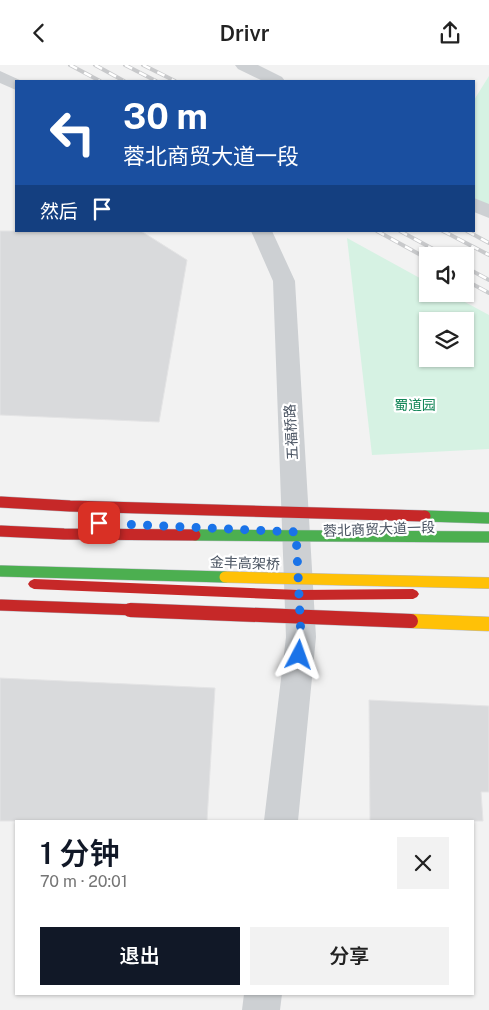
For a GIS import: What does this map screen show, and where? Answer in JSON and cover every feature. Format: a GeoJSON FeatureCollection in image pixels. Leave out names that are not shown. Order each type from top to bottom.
{"type":"FeatureCollection","features":[{"type":"Feature","properties":{"kind":"main road"},"geometry":{"type":"LineString","coordinates":[[0,502],[70,506],[489,517]]}},
{"type":"Feature","properties":{"kind":"main road","name":"蓉北商贸大道一段"},"geometry":{"type":"LineString","coordinates":[[79,522],[296,532]]}},
{"type":"Feature","properties":{"kind":"main road","name":"金丰高架桥"},"geometry":{"type":"LineString","coordinates":[[0,531],[84,534],[489,537]]}},
{"type":"Feature","properties":{"kind":"main road","name":"金丰高架桥"},"geometry":{"type":"LineString","coordinates":[[0,571],[422,583],[489,583]]}},
{"type":"Feature","properties":{"kind":"main road"},"geometry":{"type":"LineString","coordinates":[[20,584],[299,595],[422,594]]}},
{"type":"Feature","properties":{"kind":"main road"},"geometry":{"type":"LineString","coordinates":[[451,594],[489,593]]}},
{"type":"Feature","properties":{"kind":"main road"},"geometry":{"type":"LineString","coordinates":[[0,605],[489,625]]}},
{"type":"Feature","properties":{"kind":"street"},"geometry":{"type":"LineString","coordinates":[[244,65],[274,80]]}},
{"type":"Feature","properties":{"kind":"street"},"geometry":{"type":"LineString","coordinates":[[0,75],[15,84]]}},
{"type":"Feature","properties":{"kind":"street"},"geometry":{"type":"LineString","coordinates":[[475,205],[489,212]]}},
{"type":"Feature","properties":{"kind":"street","name":"五福桥路"},"geometry":{"type":"LineString","coordinates":[[260,232],[284,281],[301,637],[282,820]]}},
{"type":"Feature","properties":{"kind":"street","name":"蓉北商贸大道一段"},"geometry":{"type":"LineString","coordinates":[[296,532],[489,525]]}},
{"type":"Feature","properties":{"kind":"street"},"geometry":{"type":"LineString","coordinates":[[261,1010],[263,995]]}},
{"type":"Feature","properties":{"kind":"green space"},"geometry":{"type":"Polygon","coordinates":[[[489,76],[489,206],[475,199],[475,98],[489,76]]]}},
{"type":"Feature","properties":{"kind":"green space","name":"蜀道园"},"geometry":{"type":"Polygon","coordinates":[[[347,238],[419,278],[419,302],[465,302],[489,315],[489,449],[372,455],[347,238]]]}},
{"type":"Feature","properties":{"kind":"building"},"geometry":{"type":"Polygon","coordinates":[[[0,231],[143,232],[187,260],[159,422],[0,415],[0,231]]]}},
{"type":"Feature","properties":{"kind":"building"},"geometry":{"type":"Polygon","coordinates":[[[0,678],[215,688],[207,820],[0,821],[0,678]]]}},
{"type":"Feature","properties":{"kind":"building"},"geometry":{"type":"Polygon","coordinates":[[[369,700],[489,706],[489,792],[481,792],[483,821],[370,820],[369,700]]]}},
{"type":"Feature","properties":{"kind":"railway"},"geometry":{"type":"LineString","coordinates":[[70,65],[98,80]]}},
{"type":"Feature","properties":{"kind":"railway"},"geometry":{"type":"LineString","coordinates":[[95,65],[122,80]]}},
{"type":"Feature","properties":{"kind":"railway"},"geometry":{"type":"LineString","coordinates":[[125,65],[154,80]]}},
{"type":"Feature","properties":{"kind":"railway"},"geometry":{"type":"LineString","coordinates":[[143,65],[173,80]]}},
{"type":"Feature","properties":{"kind":"railway"},"geometry":{"type":"LineString","coordinates":[[379,232],[419,254]]}},
{"type":"Feature","properties":{"kind":"railway"},"geometry":{"type":"LineString","coordinates":[[402,232],[429,247]]}},
{"type":"Feature","properties":{"kind":"railway"},"geometry":{"type":"LineString","coordinates":[[445,232],[489,255]]}},
{"type":"Feature","properties":{"kind":"railway"},"geometry":{"type":"LineString","coordinates":[[469,232],[489,243]]}},
{"type":"Feature","properties":{"kind":"railway"},"geometry":{"type":"LineString","coordinates":[[474,272],[489,280]]}},
{"type":"Feature","properties":{"kind":"railway"},"geometry":{"type":"LineString","coordinates":[[474,285],[489,293]]}},
{"type":"Feature","properties":{"kind":"traffic: jam"},"geometry":{"type":"LineString","coordinates":[[0,502],[70,506],[425,516]]}},
{"type":"Feature","properties":{"kind":"traffic: jam"},"geometry":{"type":"LineString","coordinates":[[0,531],[64,534],[195,535]]}},
{"type":"Feature","properties":{"kind":"traffic: jam"},"geometry":{"type":"LineString","coordinates":[[34,584],[299,595],[413,594]]}},
{"type":"Feature","properties":{"kind":"traffic: jam"},"geometry":{"type":"LineString","coordinates":[[0,605],[411,621]]}},
{"type":"Feature","properties":{"kind":"traffic: fast"},"geometry":{"type":"LineString","coordinates":[[425,516],[489,518]]}},
{"type":"Feature","properties":{"kind":"traffic: fast"},"geometry":{"type":"LineString","coordinates":[[195,535],[489,537]]}},
{"type":"Feature","properties":{"kind":"traffic: fast"},"geometry":{"type":"LineString","coordinates":[[0,571],[225,577]]}},
{"type":"Feature","properties":{"kind":"traffic: slow"},"geometry":{"type":"LineString","coordinates":[[225,577],[489,583]]}},
{"type":"Feature","properties":{"kind":"traffic: slow"},"geometry":{"type":"LineString","coordinates":[[411,621],[489,624]]}},
{"type":"Feature","properties":{"kind":"route"},"geometry":{"type":"LineString","coordinates":[[99,523],[296,532],[301,637],[299,655]]}}]}
